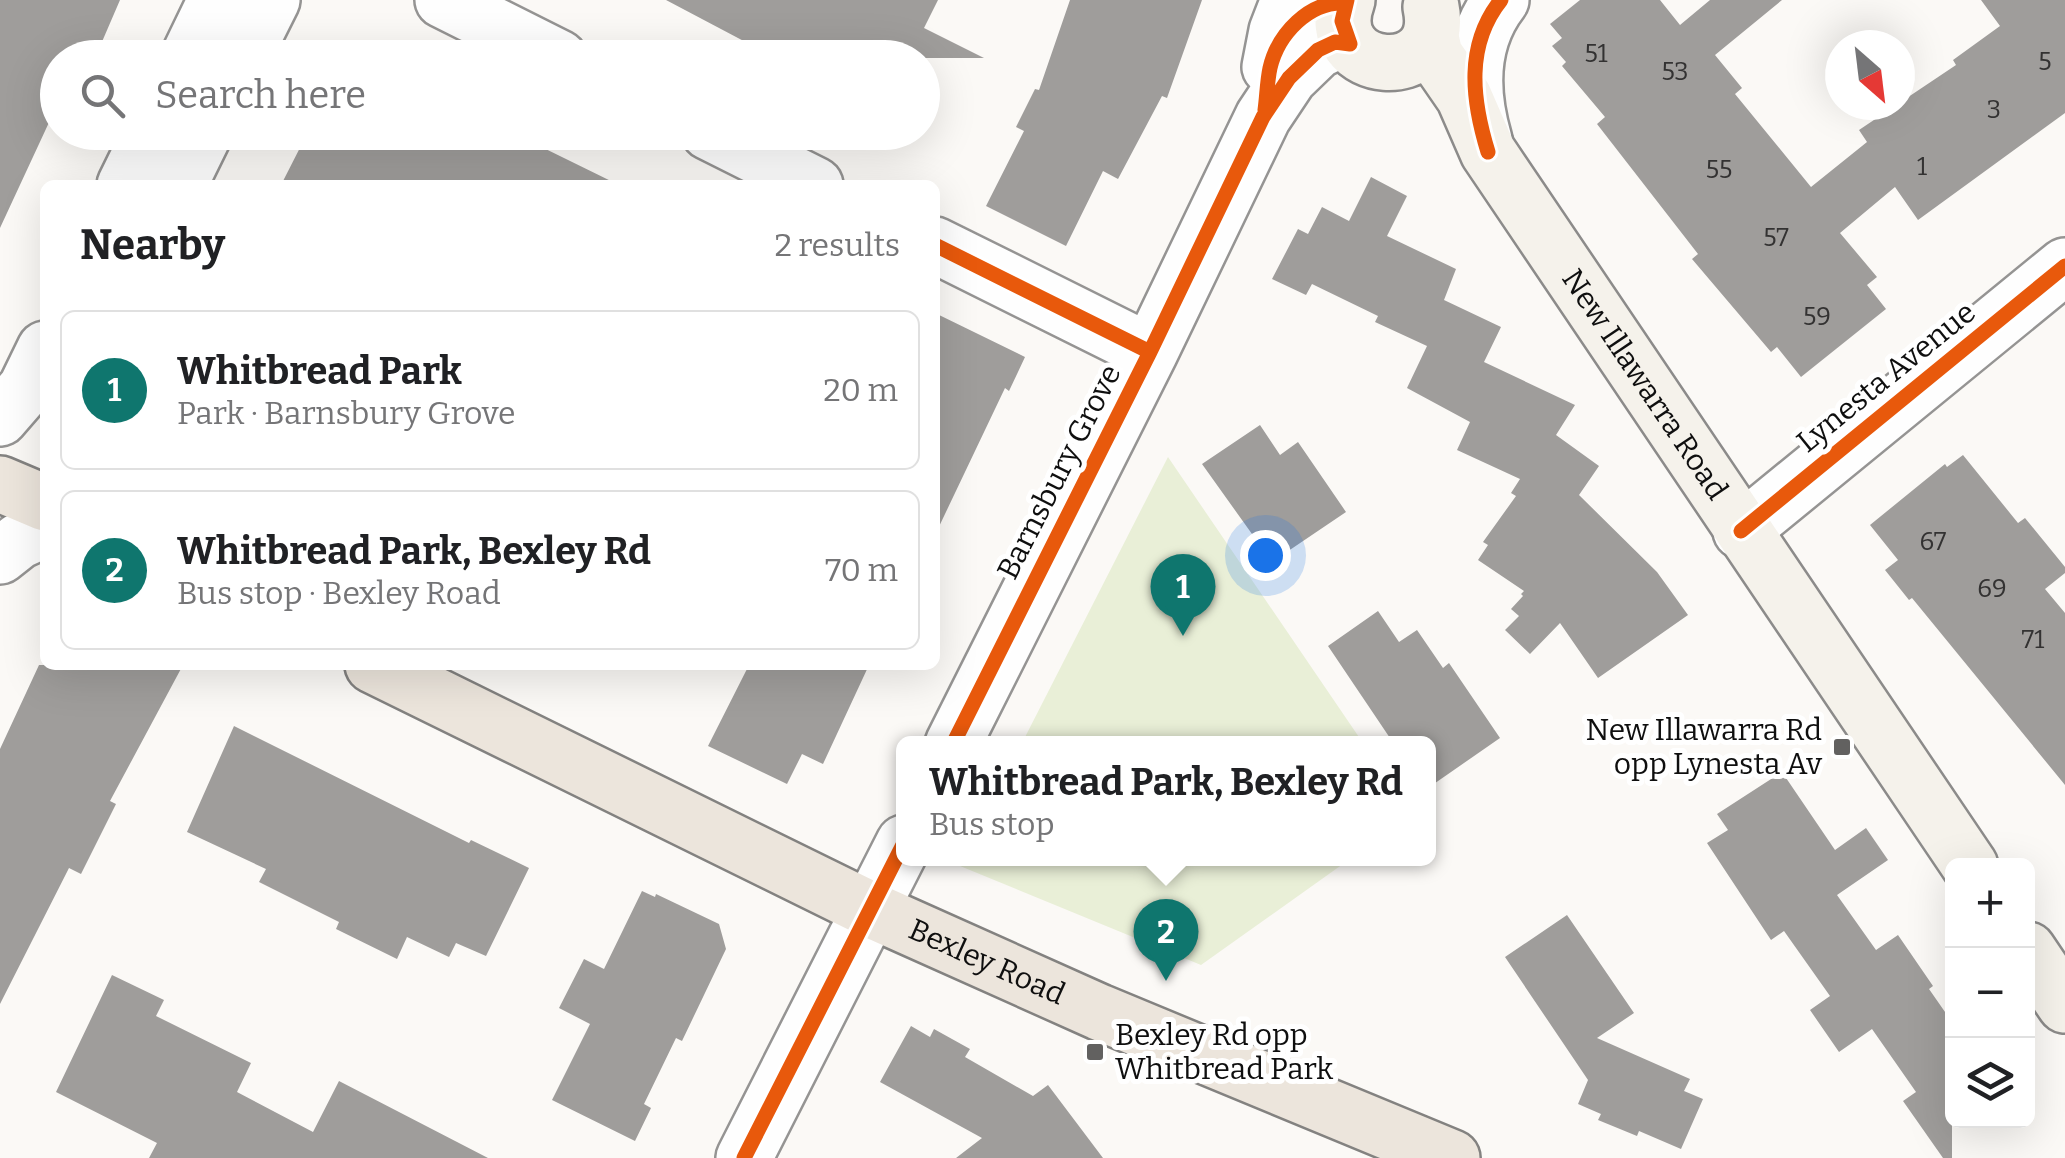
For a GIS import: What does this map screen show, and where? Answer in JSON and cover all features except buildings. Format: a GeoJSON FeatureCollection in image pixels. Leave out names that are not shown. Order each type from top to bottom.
{"type":"FeatureCollection","features":[{"type":"Feature","properties":{"kind":"main road"},"geometry":{"type":"LineString","coordinates":[[1353,27],[1386,64],[1418,54],[1431,18]]}},
{"type":"Feature","properties":{"kind":"main road","name":"New Illawarra Road"},"geometry":{"type":"LineString","coordinates":[[1431,18],[1435,55],[1464,98],[1488,152]]}},
{"type":"Feature","properties":{"kind":"main road","name":"New Illawarra Road"},"geometry":{"type":"LineString","coordinates":[[1353,27],[1473,133],[1488,152],[1965,858]]}},
{"type":"Feature","properties":{"kind":"main road"},"geometry":{"type":"LineString","coordinates":[[0,484],[40,501]]}},
{"type":"Feature","properties":{"kind":"main road","name":"Bexley Road"},"geometry":{"type":"LineString","coordinates":[[384,670],[869,909],[1099,1012],[1452,1158]]}},
{"type":"Feature","properties":{"kind":"main road"},"geometry":{"type":"LineString","coordinates":[[2035,960],[2065,1005]]}},
{"type":"Feature","properties":{"kind":"street"},"geometry":{"type":"LineString","coordinates":[[197,40],[216,0]]}},
{"type":"Feature","properties":{"kind":"street"},"geometry":{"type":"LineString","coordinates":[[252,40],[272,0]]}},
{"type":"Feature","properties":{"kind":"street"},"geometry":{"type":"LineString","coordinates":[[443,0],[523,40]]}},
{"type":"Feature","properties":{"kind":"street"},"geometry":{"type":"LineString","coordinates":[[1266,92],[1277,31],[1289,0]]}},
{"type":"Feature","properties":{"kind":"street"},"geometry":{"type":"LineString","coordinates":[[1431,18],[1489,0]]}},
{"type":"Feature","properties":{"kind":"street"},"geometry":{"type":"LineString","coordinates":[[1488,152],[1476,103],[1475,62],[1481,32],[1500,0]]}},
{"type":"Feature","properties":{"kind":"street","name":"Barnsbury Grove"},"geometry":{"type":"LineString","coordinates":[[957,736],[1150,352],[1266,92],[1290,78],[1318,50],[1336,42],[1353,27]]}},
{"type":"Feature","properties":{"kind":"street"},"geometry":{"type":"LineString","coordinates":[[128,180],[143,150]]}},
{"type":"Feature","properties":{"kind":"street"},"geometry":{"type":"LineString","coordinates":[[182,180],[197,150]]}},
{"type":"Feature","properties":{"kind":"street"},"geometry":{"type":"LineString","coordinates":[[745,150],[805,180]]}},
{"type":"Feature","properties":{"kind":"street"},"geometry":{"type":"LineString","coordinates":[[940,247],[1150,352]]}},
{"type":"Feature","properties":{"kind":"street","name":"Lynesta Avenue"},"geometry":{"type":"LineString","coordinates":[[1742,531],[2065,266]]}},
{"type":"Feature","properties":{"kind":"street"},"geometry":{"type":"LineString","coordinates":[[0,418],[26,388],[40,359]]}},
{"type":"Feature","properties":{"kind":"street"},"geometry":{"type":"LineString","coordinates":[[0,556],[40,530]]}},
{"type":"Feature","properties":{"kind":"street"},"geometry":{"type":"LineString","coordinates":[[744,1158],[896,857]]}},
{"type":"Feature","properties":{"kind":"green space"},"geometry":{"type":"Polygon","coordinates":[[[1168,457],[1358,736],[1026,736],[1168,457]]]}},
{"type":"Feature","properties":{"kind":"green space"},"geometry":{"type":"Polygon","coordinates":[[[960,866],[1340,866],[1201,965],[960,866]]]}},
{"type":"Feature","properties":{"kind":"cycle path"},"geometry":{"type":"LineString","coordinates":[[957,736],[1263,117],[1289,78],[1318,50],[1335,42],[1350,44],[1342,21],[1347,0]]}},
{"type":"Feature","properties":{"kind":"cycle path"},"geometry":{"type":"LineString","coordinates":[[1488,152],[1478,113],[1475,73],[1482,35],[1501,0]]}},
{"type":"Feature","properties":{"kind":"cycle path"},"geometry":{"type":"LineString","coordinates":[[1265,110],[1270,68],[1288,32],[1319,8],[1345,3]]}},
{"type":"Feature","properties":{"kind":"cycle path"},"geometry":{"type":"LineString","coordinates":[[940,247],[1150,352]]}},
{"type":"Feature","properties":{"kind":"cycle path"},"geometry":{"type":"LineString","coordinates":[[1741,531],[2065,266]]}},
{"type":"Feature","properties":{"kind":"cycle path"},"geometry":{"type":"LineString","coordinates":[[744,1158],[896,859]]}},
{"type":"Feature","properties":{"kind":"place","name":"Whitbread Park"},"geometry":{"type":"Point","coordinates":[1183,636]}},
{"type":"Feature","properties":{"kind":"place","name":"New Illawarra Rd opp Lynesta Av"},"geometry":{"type":"Point","coordinates":[1842,747]}},
{"type":"Feature","properties":{"kind":"place","name":"Whitbread Park, Bexley Rd"},"geometry":{"type":"Point","coordinates":[1166,981]}},
{"type":"Feature","properties":{"kind":"place","name":"Bexley Rd opp Whitbread Park"},"geometry":{"type":"Point","coordinates":[1095,1052]}}]}
